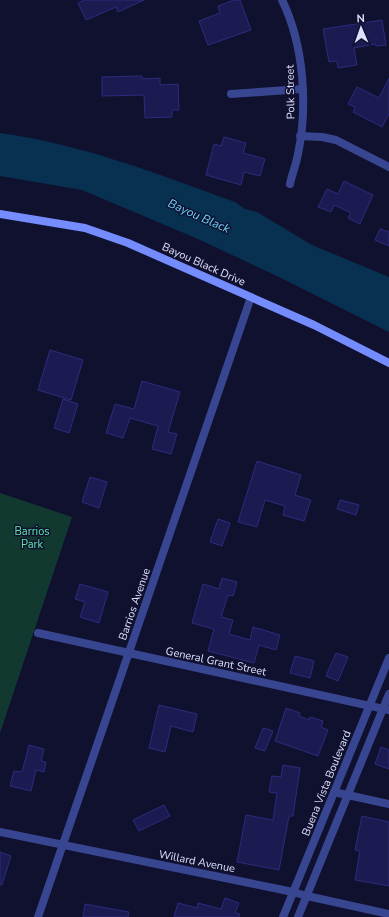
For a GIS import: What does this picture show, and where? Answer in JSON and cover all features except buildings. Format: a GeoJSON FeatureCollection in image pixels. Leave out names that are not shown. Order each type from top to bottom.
{"type":"FeatureCollection","features":[{"type":"Feature","properties":{"kind":"main road","name":"Bayou Black Drive"},"geometry":{"type":"LineString","coordinates":[[0,214],[85,228],[128,243],[314,324],[389,363]]}},
{"type":"Feature","properties":{"kind":"street","name":"Polk Street"},"geometry":{"type":"LineString","coordinates":[[282,0],[292,22],[302,69],[303,109],[298,154],[290,184]]}},
{"type":"Feature","properties":{"kind":"street"},"geometry":{"type":"LineString","coordinates":[[231,94],[302,89]]}},
{"type":"Feature","properties":{"kind":"street"},"geometry":{"type":"LineString","coordinates":[[300,136],[336,140],[389,167]]}},
{"type":"Feature","properties":{"kind":"street","name":"Barrios Avenue"},"geometry":{"type":"LineString","coordinates":[[38,917],[251,297]]}},
{"type":"Feature","properties":{"kind":"street","name":"General Grant Street"},"geometry":{"type":"LineString","coordinates":[[38,633],[386,710]]}},
{"type":"Feature","properties":{"kind":"street","name":"Buena Vista Boulevard"},"geometry":{"type":"LineString","coordinates":[[283,917],[389,658]]}},
{"type":"Feature","properties":{"kind":"street"},"geometry":{"type":"LineString","coordinates":[[298,917],[348,795],[386,710],[389,694]]}},
{"type":"Feature","properties":{"kind":"street"},"geometry":{"type":"LineString","coordinates":[[334,792],[389,804]]}},
{"type":"Feature","properties":{"kind":"street","name":"Willard Avenue"},"geometry":{"type":"LineString","coordinates":[[0,832],[293,892],[389,914]]}},
{"type":"Feature","properties":{"kind":"green space","name":"Barrios Park"},"geometry":{"type":"Polygon","coordinates":[[[0,493],[72,517],[0,733],[0,493]]]}},
{"type":"Feature","properties":{"kind":"water","name":"Bayou Black"},"geometry":{"type":"Polygon","coordinates":[[[0,133],[60,144],[90,152],[235,202],[245,209],[257,212],[312,245],[389,277],[389,332],[279,277],[198,239],[82,190],[0,176],[0,133]]]}}]}
